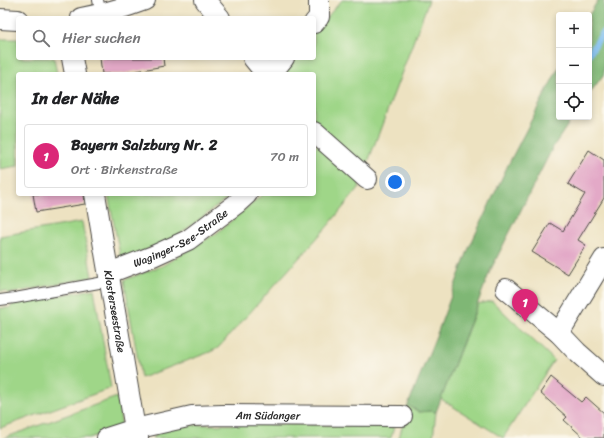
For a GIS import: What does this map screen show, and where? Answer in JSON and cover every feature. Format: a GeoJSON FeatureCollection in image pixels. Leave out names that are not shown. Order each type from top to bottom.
{"type":"FeatureCollection","features":[{"type":"Feature","properties":{"kind":"street"},"geometry":{"type":"LineString","coordinates":[[84,16],[99,7],[127,7],[145,0]]}},
{"type":"Feature","properties":{"kind":"street"},"geometry":{"type":"LineString","coordinates":[[205,0],[218,16]]}},
{"type":"Feature","properties":{"kind":"street"},"geometry":{"type":"LineString","coordinates":[[316,21],[319,17],[319,0]]}},
{"type":"Feature","properties":{"kind":"street"},"geometry":{"type":"LineString","coordinates":[[0,19],[16,20]]}},
{"type":"Feature","properties":{"kind":"street"},"geometry":{"type":"LineString","coordinates":[[72,60],[75,72]]}},
{"type":"Feature","properties":{"kind":"street"},"geometry":{"type":"LineString","coordinates":[[255,60],[264,72]]}},
{"type":"Feature","properties":{"kind":"street"},"geometry":{"type":"LineString","coordinates":[[273,72],[282,60]]}},
{"type":"Feature","properties":{"kind":"street"},"geometry":{"type":"LineString","coordinates":[[316,134],[367,179]]}},
{"type":"Feature","properties":{"kind":"street","name":"Klosterseestraße"},"geometry":{"type":"LineString","coordinates":[[95,196],[137,433]]}},
{"type":"Feature","properties":{"kind":"street","name":"Waginger-See-Straße"},"geometry":{"type":"LineString","coordinates":[[109,277],[188,240],[245,196]]}},
{"type":"Feature","properties":{"kind":"street"},"geometry":{"type":"LineString","coordinates":[[559,333],[604,260]]}},
{"type":"Feature","properties":{"kind":"street"},"geometry":{"type":"LineString","coordinates":[[506,289],[559,333],[577,352],[604,376]]}},
{"type":"Feature","properties":{"kind":"street","name":"Am Südanger"},"geometry":{"type":"LineString","coordinates":[[107,438],[137,433],[192,416],[402,416]]}},
{"type":"Feature","properties":{"kind":"lane"},"geometry":{"type":"LineString","coordinates":[[0,300],[109,277]]}},
{"type":"Feature","properties":{"kind":"green space"},"geometry":{"type":"Polygon","coordinates":[[[342,0],[429,0],[365,170],[344,153],[316,121],[316,72],[283,72],[291,60],[316,60],[316,30],[342,0]]]}},
{"type":"Feature","properties":{"kind":"green space"},"geometry":{"type":"Polygon","coordinates":[[[598,0],[604,0],[604,74],[592,90],[592,12],[591,12],[598,0]]]}},
{"type":"Feature","properties":{"kind":"green space"},"geometry":{"type":"Polygon","coordinates":[[[0,39],[16,39],[16,60],[54,60],[57,72],[16,72],[16,166],[0,169],[0,39]]]}},
{"type":"Feature","properties":{"kind":"green space"},"geometry":{"type":"Polygon","coordinates":[[[556,73],[556,120],[571,120],[553,147],[490,271],[436,412],[419,412],[408,405],[469,248],[508,165],[556,73]]]}},
{"type":"Feature","properties":{"kind":"green space"},"geometry":{"type":"Polygon","coordinates":[[[320,143],[360,180],[359,188],[327,227],[218,348],[141,378],[124,280],[162,266],[217,233],[261,196],[316,196],[316,146],[320,143]]]}},
{"type":"Feature","properties":{"kind":"green space"},"geometry":{"type":"Polygon","coordinates":[[[108,196],[230,196],[172,240],[121,260],[108,196]]]}},
{"type":"Feature","properties":{"kind":"green space"},"geometry":{"type":"Polygon","coordinates":[[[82,222],[92,277],[8,294],[6,291],[0,291],[0,236],[82,222]]]}},
{"type":"Feature","properties":{"kind":"green space"},"geometry":{"type":"Polygon","coordinates":[[[94,289],[111,388],[0,428],[0,308],[10,308],[13,304],[94,289]]]}},
{"type":"Feature","properties":{"kind":"green space"},"geometry":{"type":"Polygon","coordinates":[[[492,301],[554,360],[503,438],[441,399],[478,304],[492,301]]]}},
{"type":"Feature","properties":{"kind":"green space"},"geometry":{"type":"Polygon","coordinates":[[[117,397],[122,427],[89,438],[4,438],[117,397]]]}},
{"type":"Feature","properties":{"kind":"green space"},"geometry":{"type":"Polygon","coordinates":[[[408,405],[419,412],[436,412],[433,438],[399,438],[408,405]]]}},
{"type":"Feature","properties":{"kind":"green space"},"geometry":{"type":"Polygon","coordinates":[[[288,424],[394,427],[391,438],[152,438],[164,427],[187,425],[288,424]]]}},
{"type":"Feature","properties":{"kind":"building"},"geometry":{"type":"Polygon","coordinates":[[[100,60],[163,60],[164,66],[131,72],[102,72],[100,60]]]}},
{"type":"Feature","properties":{"kind":"building"},"geometry":{"type":"Polygon","coordinates":[[[589,150],[604,160],[604,198],[578,240],[586,245],[568,274],[532,252],[550,223],[563,231],[585,194],[568,184],[589,150]]]}},
{"type":"Feature","properties":{"kind":"building"},"geometry":{"type":"Polygon","coordinates":[[[33,196],[84,196],[85,204],[36,212],[33,196]]]}},
{"type":"Feature","properties":{"kind":"building"},"geometry":{"type":"Polygon","coordinates":[[[551,377],[581,402],[586,397],[604,413],[604,438],[584,438],[564,420],[567,417],[540,393],[551,377]]]}},
{"type":"Feature","properties":{"kind":"waterway"},"geometry":{"type":"LineString","coordinates":[[592,49],[604,31]]}},
{"type":"Feature","properties":{"kind":"place","name":"Bayern Salzburg Nr. 2"},"geometry":{"type":"Point","coordinates":[525,322]}}]}
